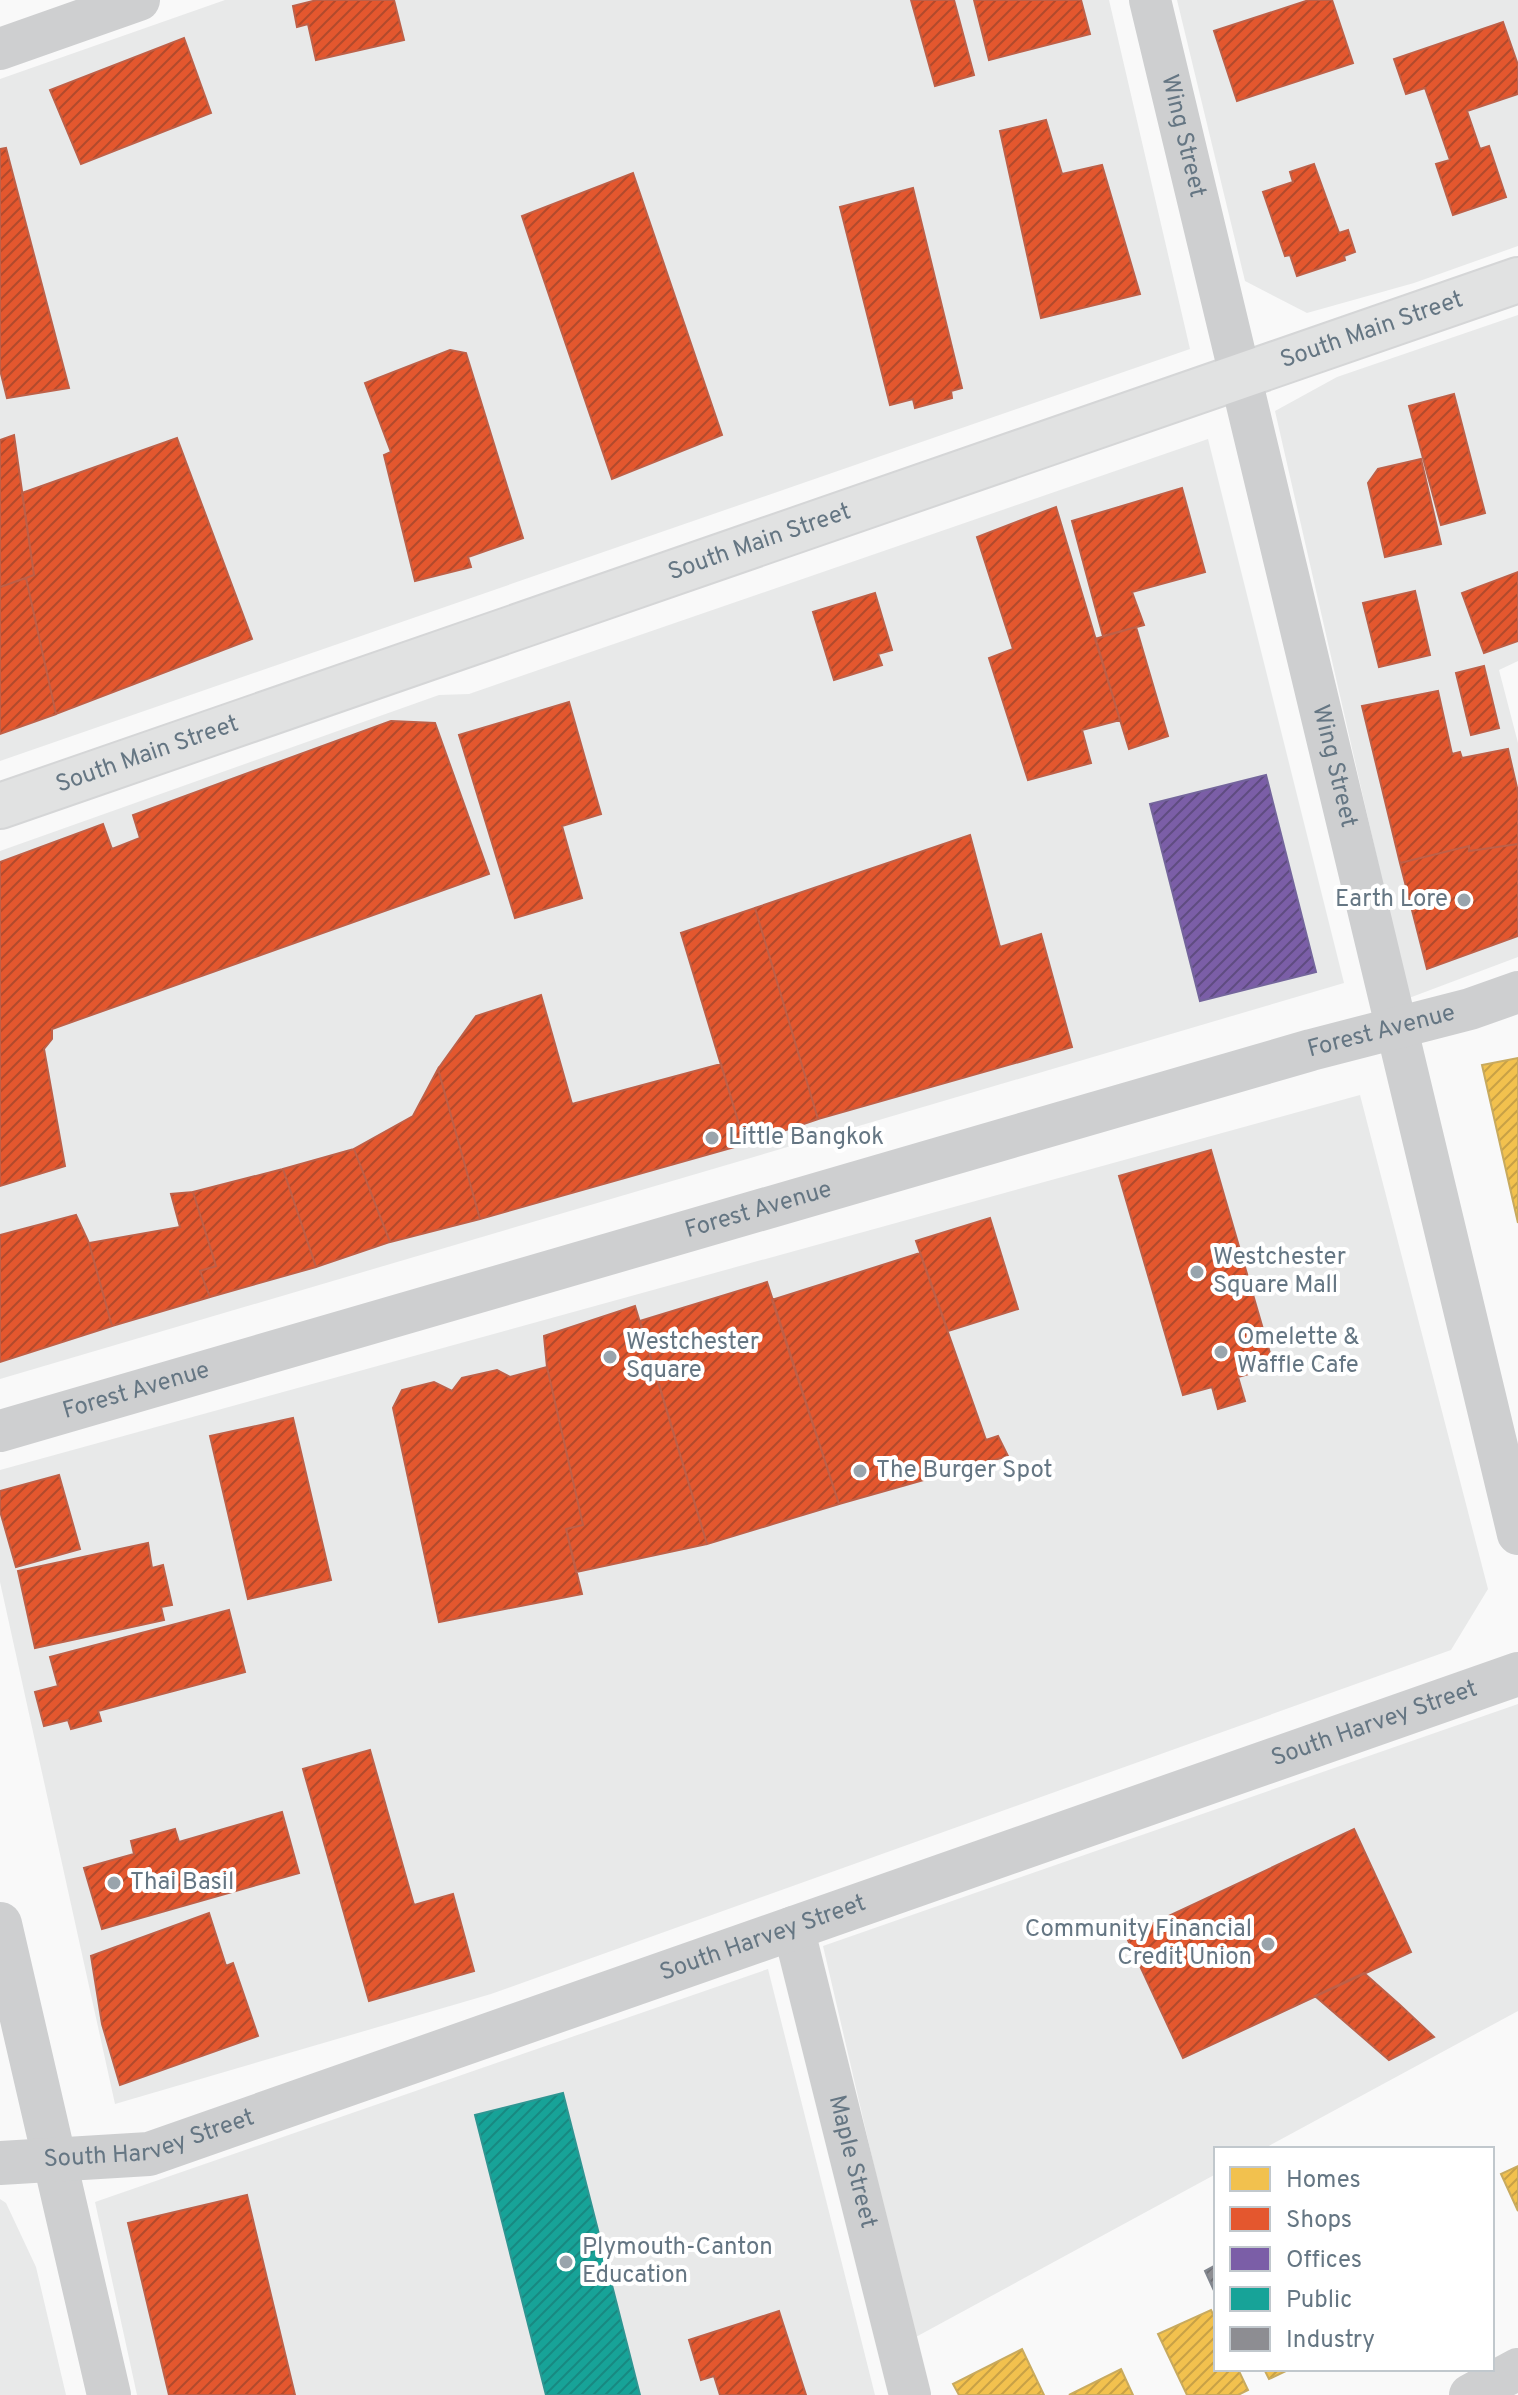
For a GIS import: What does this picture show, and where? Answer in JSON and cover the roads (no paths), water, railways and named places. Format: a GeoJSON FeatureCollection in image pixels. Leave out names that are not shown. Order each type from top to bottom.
{"type":"FeatureCollection","features":[{"type":"Feature","properties":{"kind":"main road","name":"South Main Street"},"geometry":{"type":"LineString","coordinates":[[0,806],[1518,280]]}},
{"type":"Feature","properties":{"kind":"street"},"geometry":{"type":"LineString","coordinates":[[0,49],[139,0]]}},
{"type":"Feature","properties":{"kind":"street","name":"Wing Street"},"geometry":{"type":"LineString","coordinates":[[1150,0],[1518,1534]]}},
{"type":"Feature","properties":{"kind":"street","name":"Forest Avenue"},"geometry":{"type":"LineString","coordinates":[[0,1431],[1470,1009],[1518,992]]}},
{"type":"Feature","properties":{"kind":"street","name":"South Harvey Street"},"geometry":{"type":"LineString","coordinates":[[0,2163],[149,2154],[1518,1674]]}},
{"type":"Feature","properties":{"kind":"street"},"geometry":{"type":"LineString","coordinates":[[0,1924],[109,2395]]}},
{"type":"Feature","properties":{"kind":"street","name":"Maple Street"},"geometry":{"type":"LineString","coordinates":[[793,1927],[910,2395]]}},
{"type":"Feature","properties":{"kind":"street"},"geometry":{"type":"LineString","coordinates":[[1470,2395],[1518,2369]]}},
{"type":"Feature","properties":{"kind":"place","name":"Earth Lore"},"geometry":{"type":"Point","coordinates":[1464,900]}},
{"type":"Feature","properties":{"kind":"place","name":"Little Bangkok"},"geometry":{"type":"Point","coordinates":[712,1138]}},
{"type":"Feature","properties":{"kind":"place","name":"Westchester Square Mall"},"geometry":{"type":"Point","coordinates":[1197,1272]}},
{"type":"Feature","properties":{"kind":"place","name":"Omelette & Waffle Cafe"},"geometry":{"type":"Point","coordinates":[1221,1352]}},
{"type":"Feature","properties":{"kind":"place","name":"Westchester Square"},"geometry":{"type":"Point","coordinates":[610,1357]}},
{"type":"Feature","properties":{"kind":"place","name":"The Burger Spot"},"geometry":{"type":"Point","coordinates":[860,1471]}},
{"type":"Feature","properties":{"kind":"place","name":"Thai Basil"},"geometry":{"type":"Point","coordinates":[114,1883]}},
{"type":"Feature","properties":{"kind":"place","name":"Community Financial Credit Union"},"geometry":{"type":"Point","coordinates":[1268,1944]}},
{"type":"Feature","properties":{"kind":"place","name":"Plymouth-Canton Education"},"geometry":{"type":"Point","coordinates":[566,2262]}}]}
